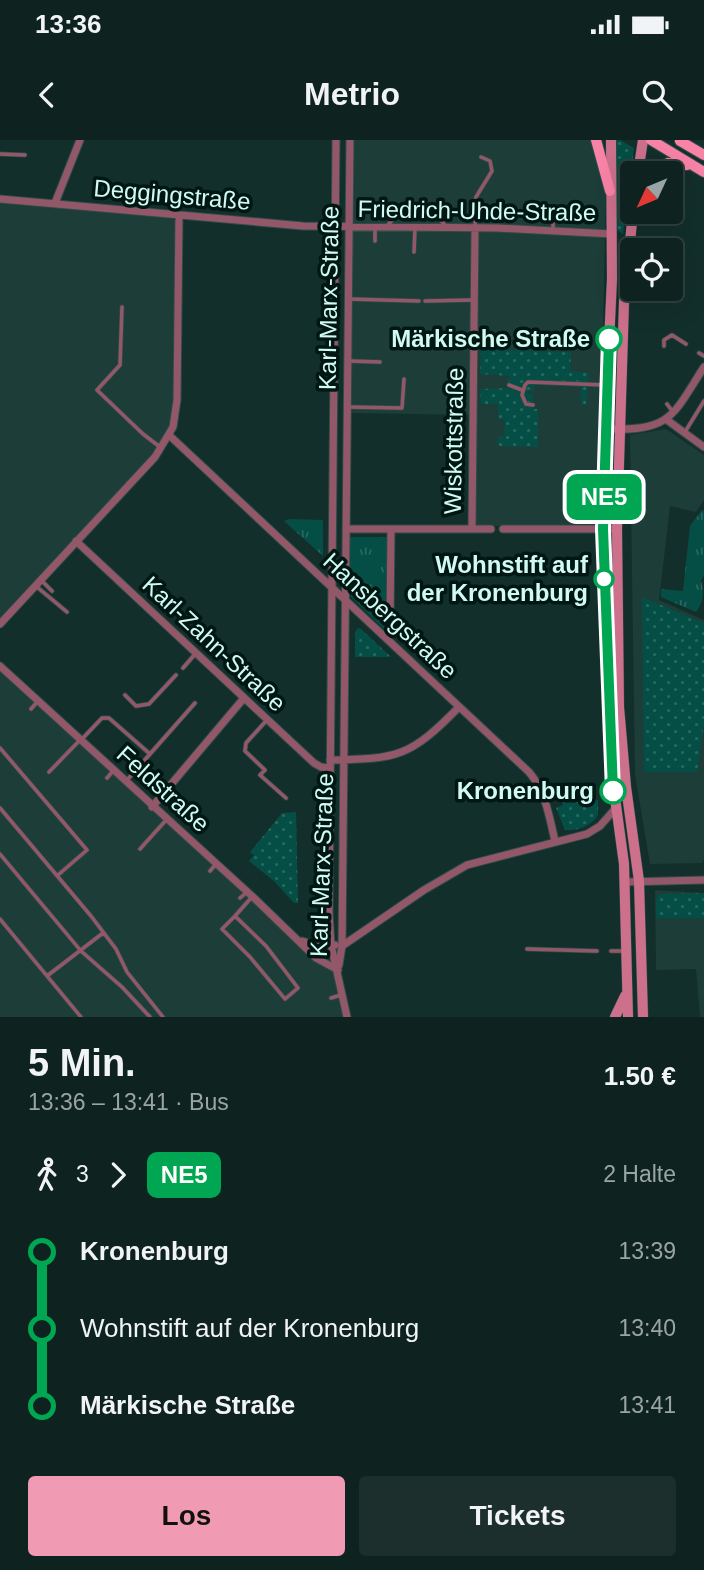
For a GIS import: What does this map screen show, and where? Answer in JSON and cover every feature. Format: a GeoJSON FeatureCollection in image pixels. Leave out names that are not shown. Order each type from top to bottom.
{"type":"FeatureCollection","features":[{"type":"Feature","properties":{"kind":"main road"},"geometry":{"type":"LineString","coordinates":[[596,140],[610,191]]}},
{"type":"Feature","properties":{"kind":"main road"},"geometry":{"type":"LineString","coordinates":[[611,140],[612,279],[603,529],[609,716],[615,809],[625,882],[628,1017]]}},
{"type":"Feature","properties":{"kind":"main road"},"geometry":{"type":"LineString","coordinates":[[640,161],[643,140]]}},
{"type":"Feature","properties":{"kind":"main road"},"geometry":{"type":"LineString","coordinates":[[651,140],[704,172]]}},
{"type":"Feature","properties":{"kind":"main road"},"geometry":{"type":"LineString","coordinates":[[674,141],[704,155]]}},
{"type":"Feature","properties":{"kind":"main road"},"geometry":{"type":"LineString","coordinates":[[683,165],[704,172]]}},
{"type":"Feature","properties":{"kind":"main road"},"geometry":{"type":"LineString","coordinates":[[612,233],[621,238]]}},
{"type":"Feature","properties":{"kind":"main road"},"geometry":{"type":"LineString","coordinates":[[626,301],[617,529],[620,707],[626,786],[639,881],[643,1017]]}},
{"type":"Feature","properties":{"kind":"main road"},"geometry":{"type":"LineString","coordinates":[[615,1017],[627,986]]}},
{"type":"Feature","properties":{"kind":"street"},"geometry":{"type":"LineString","coordinates":[[55,203],[80,140]]}},
{"type":"Feature","properties":{"kind":"street","name":"Karl-Marx-Straße"},"geometry":{"type":"LineString","coordinates":[[336,140],[348,299],[345,760],[342,946],[338,970]]}},
{"type":"Feature","properties":{"kind":"street","name":"Karl-Marx-Straße"},"geometry":{"type":"LineString","coordinates":[[338,970],[331,945],[332,588],[342,228],[350,140]]}},
{"type":"Feature","properties":{"kind":"street","name":"Deggingstraße"},"geometry":{"type":"LineString","coordinates":[[0,199],[342,228]]}},
{"type":"Feature","properties":{"kind":"street"},"geometry":{"type":"LineString","coordinates":[[0,624],[162,449],[170,436],[177,389],[179,215]]}},
{"type":"Feature","properties":{"kind":"street","name":"Friedrich-Uhde-Straße"},"geometry":{"type":"LineString","coordinates":[[342,228],[475,228],[612,233]]}},
{"type":"Feature","properties":{"kind":"street","name":"Wiskottstraße"},"geometry":{"type":"LineString","coordinates":[[472,529],[475,228]]}},
{"type":"Feature","properties":{"kind":"street"},"geometry":{"type":"LineString","coordinates":[[606,429],[652,427],[667,420],[675,413],[704,366]]}},
{"type":"Feature","properties":{"kind":"street"},"geometry":{"type":"LineString","coordinates":[[667,420],[704,447]]}},
{"type":"Feature","properties":{"kind":"street","name":"Hansbergstraße"},"geometry":{"type":"LineString","coordinates":[[170,436],[539,783],[555,841]]}},
{"type":"Feature","properties":{"kind":"street"},"geometry":{"type":"LineString","coordinates":[[346,529],[491,529]]}},
{"type":"Feature","properties":{"kind":"street"},"geometry":{"type":"LineString","coordinates":[[387,639],[390,622],[391,529]]}},
{"type":"Feature","properties":{"kind":"street"},"geometry":{"type":"LineString","coordinates":[[503,529],[617,529]]}},
{"type":"Feature","properties":{"kind":"street","name":"Karl-Zahn-Straße"},"geometry":{"type":"LineString","coordinates":[[76,541],[314,763],[321,767],[330,764]]}},
{"type":"Feature","properties":{"kind":"street","name":"Feldstraße"},"geometry":{"type":"LineString","coordinates":[[0,666],[300,940],[316,958],[338,970]]}},
{"type":"Feature","properties":{"kind":"street"},"geometry":{"type":"LineString","coordinates":[[152,807],[244,698]]}},
{"type":"Feature","properties":{"kind":"street"},"geometry":{"type":"LineString","coordinates":[[330,764],[345,760],[380,758],[402,752],[421,743],[459,707]]}},
{"type":"Feature","properties":{"kind":"street"},"geometry":{"type":"LineString","coordinates":[[300,940],[312,944],[342,946],[424,890],[467,865],[587,834],[600,826],[615,809]]}},
{"type":"Feature","properties":{"kind":"street"},"geometry":{"type":"LineString","coordinates":[[625,882],[704,880]]}},
{"type":"Feature","properties":{"kind":"street"},"geometry":{"type":"LineString","coordinates":[[338,970],[347,1017]]}},
{"type":"Feature","properties":{"kind":"lane"},"geometry":{"type":"LineString","coordinates":[[674,141],[678,157]]}},
{"type":"Feature","properties":{"kind":"lane"},"geometry":{"type":"LineString","coordinates":[[0,154],[25,155]]}},
{"type":"Feature","properties":{"kind":"lane"},"geometry":{"type":"LineString","coordinates":[[475,228],[476,197],[492,170],[490,161],[481,157]]}},
{"type":"Feature","properties":{"kind":"lane"},"geometry":{"type":"LineString","coordinates":[[386,227],[405,205],[425,205],[447,228]]}},
{"type":"Feature","properties":{"kind":"lane"},"geometry":{"type":"LineString","coordinates":[[553,220],[553,230]]}},
{"type":"Feature","properties":{"kind":"lane"},"geometry":{"type":"LineString","coordinates":[[375,227],[375,241]]}},
{"type":"Feature","properties":{"kind":"lane"},"geometry":{"type":"LineString","coordinates":[[414,252],[415,227]]}},
{"type":"Feature","properties":{"kind":"lane"},"geometry":{"type":"LineString","coordinates":[[348,299],[419,300]]}},
{"type":"Feature","properties":{"kind":"lane"},"geometry":{"type":"LineString","coordinates":[[425,301],[475,300]]}},
{"type":"Feature","properties":{"kind":"lane"},"geometry":{"type":"LineString","coordinates":[[122,307],[120,365],[97,390],[142,434],[162,449]]}},
{"type":"Feature","properties":{"kind":"lane"},"geometry":{"type":"LineString","coordinates":[[664,346],[666,337],[672,335],[686,344]]}},
{"type":"Feature","properties":{"kind":"lane"},"geometry":{"type":"LineString","coordinates":[[474,344],[504,345]]}},
{"type":"Feature","properties":{"kind":"lane"},"geometry":{"type":"LineString","coordinates":[[347,361],[380,362]]}},
{"type":"Feature","properties":{"kind":"lane"},"geometry":{"type":"LineString","coordinates":[[346,407],[402,408],[404,379]]}},
{"type":"Feature","properties":{"kind":"lane"},"geometry":{"type":"LineString","coordinates":[[533,405],[526,404],[523,400],[522,390],[528,382],[607,385]]}},
{"type":"Feature","properties":{"kind":"lane"},"geometry":{"type":"LineString","coordinates":[[509,385],[522,390]]}},
{"type":"Feature","properties":{"kind":"lane"},"geometry":{"type":"LineString","coordinates":[[684,434],[704,401]]}},
{"type":"Feature","properties":{"kind":"lane"},"geometry":{"type":"LineString","coordinates":[[667,404],[675,413]]}},
{"type":"Feature","properties":{"kind":"lane"},"geometry":{"type":"LineString","coordinates":[[38,582],[52,591]]}},
{"type":"Feature","properties":{"kind":"lane"},"geometry":{"type":"LineString","coordinates":[[38,582],[67,612]]}},
{"type":"Feature","properties":{"kind":"lane"},"geometry":{"type":"LineString","coordinates":[[183,668],[196,653]]}},
{"type":"Feature","properties":{"kind":"lane"},"geometry":{"type":"LineString","coordinates":[[125,695],[136,706],[145,705],[176,676]]}},
{"type":"Feature","properties":{"kind":"lane"},"geometry":{"type":"LineString","coordinates":[[31,709],[38,701]]}},
{"type":"Feature","properties":{"kind":"lane"},"geometry":{"type":"LineString","coordinates":[[125,782],[195,703]]}},
{"type":"Feature","properties":{"kind":"lane"},"geometry":{"type":"LineString","coordinates":[[49,772],[102,719],[109,718],[135,744],[150,754]]}},
{"type":"Feature","properties":{"kind":"lane"},"geometry":{"type":"LineString","coordinates":[[267,719],[246,743],[245,751],[265,770],[261,775],[286,798]]}},
{"type":"Feature","properties":{"kind":"lane"},"geometry":{"type":"LineString","coordinates":[[0,748],[87,850],[58,876]]}},
{"type":"Feature","properties":{"kind":"lane"},"geometry":{"type":"LineString","coordinates":[[107,778],[113,771]]}},
{"type":"Feature","properties":{"kind":"lane"},"geometry":{"type":"LineString","coordinates":[[0,808],[116,949],[128,972],[163,1017]]}},
{"type":"Feature","properties":{"kind":"lane"},"geometry":{"type":"LineString","coordinates":[[140,849],[152,832],[167,820]]}},
{"type":"Feature","properties":{"kind":"lane"},"geometry":{"type":"LineString","coordinates":[[0,854],[81,951],[122,987],[150,1017]]}},
{"type":"Feature","properties":{"kind":"lane"},"geometry":{"type":"LineString","coordinates":[[210,871],[216,864]]}},
{"type":"Feature","properties":{"kind":"lane"},"geometry":{"type":"LineString","coordinates":[[240,898],[250,894]]}},
{"type":"Feature","properties":{"kind":"lane"},"geometry":{"type":"LineString","coordinates":[[235,916],[266,946],[298,988],[285,999],[222,929],[250,894]]}},
{"type":"Feature","properties":{"kind":"lane"},"geometry":{"type":"LineString","coordinates":[[0,919],[81,1017]]}},
{"type":"Feature","properties":{"kind":"lane"},"geometry":{"type":"LineString","coordinates":[[47,976],[103,933]]}},
{"type":"Feature","properties":{"kind":"lane"},"geometry":{"type":"LineString","coordinates":[[527,949],[597,951]]}},
{"type":"Feature","properties":{"kind":"lane"},"geometry":{"type":"LineString","coordinates":[[611,951],[627,951]]}},
{"type":"Feature","properties":{"kind":"lane"},"geometry":{"type":"LineString","coordinates":[[331,998],[343,995]]}},
{"type":"Feature","properties":{"kind":"shaded area"},"geometry":{"type":"Polygon","coordinates":[[[352,140],[592,140],[606,191],[599,525],[476,526],[476,415],[350,413],[352,140]]]}},
{"type":"Feature","properties":{"kind":"shaded area"},"geometry":{"type":"Polygon","coordinates":[[[0,202],[175,217],[173,400],[170,426],[151,456],[0,619],[0,202]]]}},
{"type":"Feature","properties":{"kind":"shaded area"},"geometry":{"type":"Polygon","coordinates":[[[666,429],[704,455],[704,500],[696,512],[670,506],[659,600],[704,620],[702,863],[650,864],[635,774],[630,435],[666,429]]]}},
{"type":"Feature","properties":{"kind":"shaded area"},"geometry":{"type":"Polygon","coordinates":[[[0,668],[317,961],[332,962],[344,1017],[0,1017],[0,668]]]}},
{"type":"Feature","properties":{"kind":"shaded area"},"geometry":{"type":"Polygon","coordinates":[[[655,890],[704,893],[704,1017],[700,1017],[696,969],[656,970],[655,890]]]}},
{"type":"Feature","properties":{"kind":"green space"},"geometry":{"type":"Polygon","coordinates":[[[615,140],[620,140],[634,148],[632,161],[620,161],[620,224],[624,224],[623,234],[615,229],[615,140]]]}},
{"type":"Feature","properties":{"kind":"green space"},"geometry":{"type":"Polygon","coordinates":[[[481,349],[571,352],[570,371],[589,373],[586,405],[581,405],[581,386],[534,385],[534,392],[529,390],[527,394],[533,394],[533,409],[538,409],[538,447],[498,446],[498,436],[504,436],[505,420],[498,419],[498,404],[481,404],[480,389],[508,388],[509,376],[480,374],[481,349]]]}},
{"type":"Feature","properties":{"kind":"green space"},"geometry":{"type":"Polygon","coordinates":[[[702,510],[704,576],[701,580],[702,600],[696,612],[661,597],[661,589],[683,591],[690,526],[702,510]]]}},
{"type":"Feature","properties":{"kind":"green space"},"geometry":{"type":"Polygon","coordinates":[[[323,520],[323,556],[284,521],[323,520]]]}},
{"type":"Feature","properties":{"kind":"green space"},"geometry":{"type":"Polygon","coordinates":[[[350,537],[387,537],[388,626],[385,628],[350,596],[350,537]]]}},
{"type":"Feature","properties":{"kind":"green space"},"geometry":{"type":"Polygon","coordinates":[[[642,597],[704,623],[704,723],[697,772],[644,772],[642,597]]]}},
{"type":"Feature","properties":{"kind":"green space"},"geometry":{"type":"Polygon","coordinates":[[[358,628],[391,657],[355,657],[355,632],[358,628]]]}},
{"type":"Feature","properties":{"kind":"green space"},"geometry":{"type":"Polygon","coordinates":[[[560,784],[579,797],[598,800],[598,815],[592,822],[579,829],[565,830],[556,808],[563,805],[561,796],[554,797],[551,791],[560,784]]]}},
{"type":"Feature","properties":{"kind":"green space"},"geometry":{"type":"Polygon","coordinates":[[[296,812],[298,903],[294,903],[275,882],[249,861],[254,855],[250,852],[282,813],[296,812]]]}},
{"type":"Feature","properties":{"kind":"green space"},"geometry":{"type":"Polygon","coordinates":[[[704,893],[704,918],[656,918],[656,899],[660,894],[704,893]]]}},
{"type":"Feature","properties":{"kind":"bus line","name":"NE5"},"geometry":{"type":"LineString","coordinates":[[609,339],[603,529],[613,791]]}},
{"type":"Feature","properties":{"kind":"place","name":"Märkische Straße"},"geometry":{"type":"Point","coordinates":[609,339]}},
{"type":"Feature","properties":{"kind":"place","name":"Wohnstift auf der Kronenburg"},"geometry":{"type":"Point","coordinates":[604,579]}},
{"type":"Feature","properties":{"kind":"place","name":"Kronenburg"},"geometry":{"type":"Point","coordinates":[613,791]}}]}
